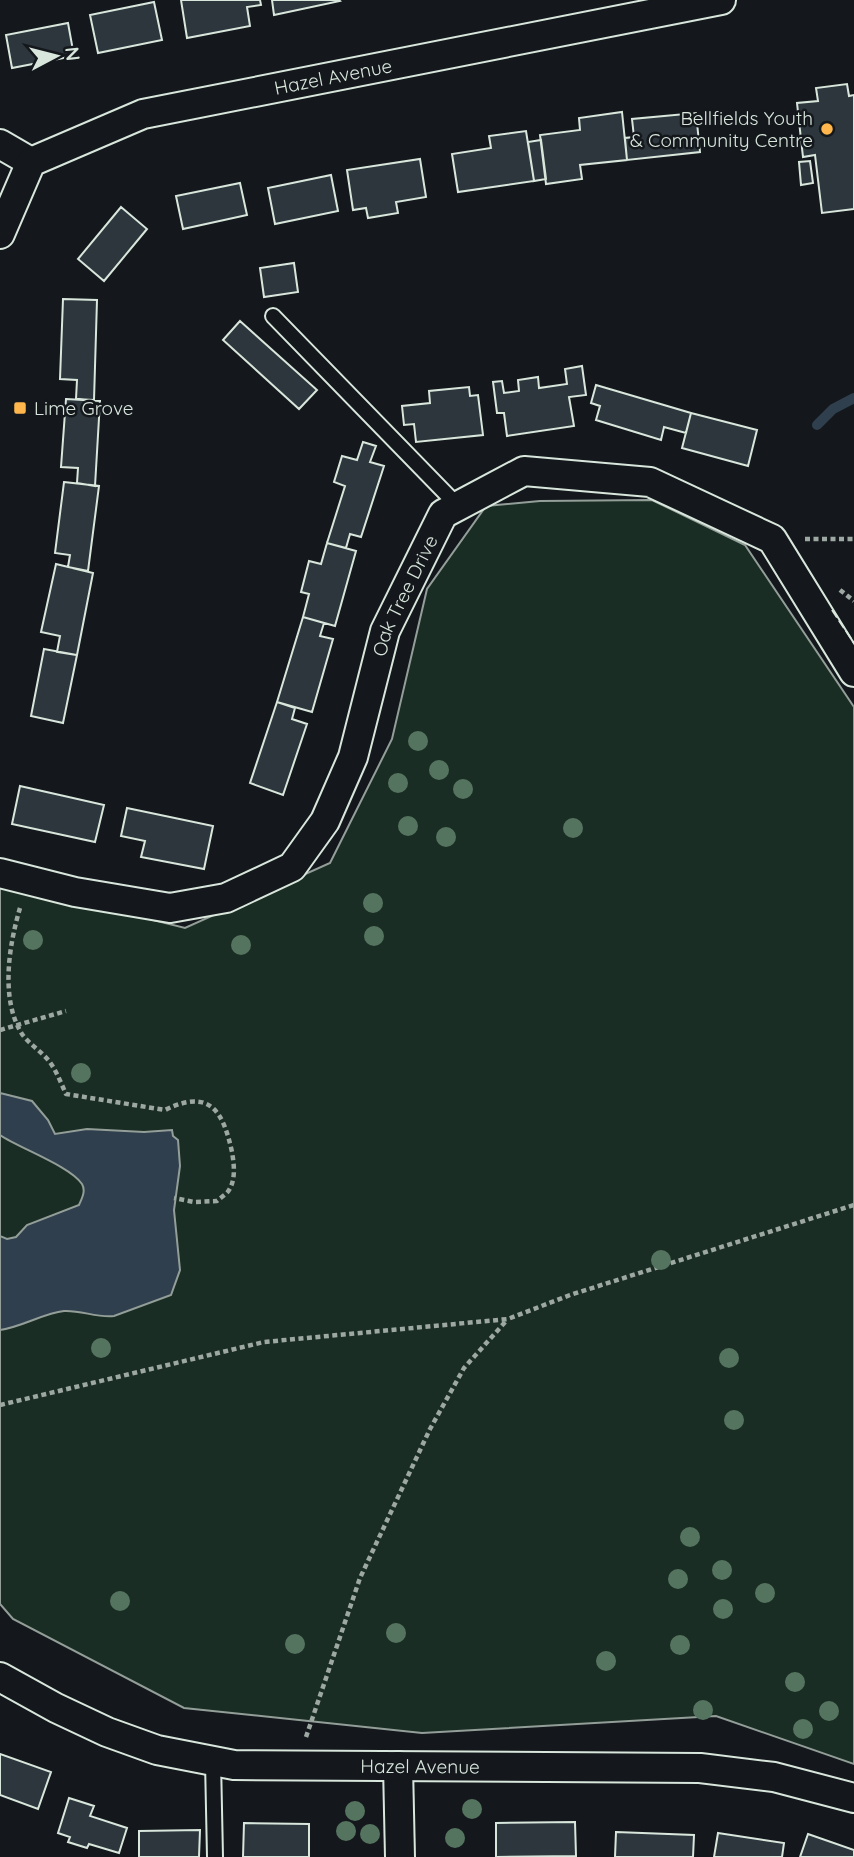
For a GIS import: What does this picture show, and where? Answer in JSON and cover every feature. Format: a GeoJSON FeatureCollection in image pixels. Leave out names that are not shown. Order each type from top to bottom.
{"type":"FeatureCollection","features":[{"type":"Feature","properties":{"kind":"street","name":"Hazel Avenue"},"geometry":{"type":"LineString","coordinates":[[31,162],[143,114],[721,0]]}},
{"type":"Feature","properties":{"kind":"street"},"geometry":{"type":"LineString","coordinates":[[0,144],[31,162],[0,234]]}},
{"type":"Feature","properties":{"kind":"street","name":"Oak Tree Drive"},"geometry":{"type":"LineString","coordinates":[[0,873],[75,892],[170,908],[226,898],[292,867],[326,821],[353,757],[385,631],[443,514],[523,471],[650,482],[772,539]]}},
{"type":"Feature","properties":{"kind":"street"},"geometry":{"type":"LineString","coordinates":[[772,539],[854,672]]}},
{"type":"Feature","properties":{"kind":"street","name":"Hazel Avenue"},"geometry":{"type":"LineString","coordinates":[[0,1677],[107,1732],[157,1750],[234,1765],[700,1768],[774,1777],[854,1798]]}},
{"type":"Feature","properties":{"kind":"street"},"geometry":{"type":"LineString","coordinates":[[398,1766],[400,1857]]}},
{"type":"Feature","properties":{"kind":"lane"},"geometry":{"type":"LineString","coordinates":[[273,316],[458,506]]}},
{"type":"Feature","properties":{"kind":"lane"},"geometry":{"type":"LineString","coordinates":[[213,1761],[215,1857]]}},
{"type":"Feature","properties":{"kind":"path"},"geometry":{"type":"LineString","coordinates":[[772,539],[854,539]]}},
{"type":"Feature","properties":{"kind":"path"},"geometry":{"type":"LineString","coordinates":[[29,880],[12,938],[7,978],[14,1013],[22,1034],[50,1062],[66,1094],[165,1110],[180,1103],[197,1102],[210,1105],[225,1121],[234,1167],[230,1189],[217,1201],[194,1202],[174,1198]]}},
{"type":"Feature","properties":{"kind":"path"},"geometry":{"type":"LineString","coordinates":[[0,1030],[66,1011]]}},
{"type":"Feature","properties":{"kind":"path"},"geometry":{"type":"LineString","coordinates":[[0,1405],[264,1342],[508,1319],[570,1295],[854,1205]]}},
{"type":"Feature","properties":{"kind":"path"},"geometry":{"type":"LineString","coordinates":[[296,1765],[360,1578],[430,1429],[464,1368],[508,1319]]}},
{"type":"Feature","properties":{"kind":"green space"},"geometry":{"type":"Polygon","coordinates":[[[652,500],[745,545],[854,707],[854,1764],[716,1716],[422,1733],[184,1708],[13,1619],[0,1604],[0,882],[185,928],[330,863],[392,739],[427,589],[486,506],[540,501],[652,500]]]}},
{"type":"Feature","properties":{"kind":"water"},"geometry":{"type":"Polygon","coordinates":[[[0,1093],[32,1101],[48,1120],[55,1134],[87,1129],[144,1132],[172,1130],[173,1136],[178,1140],[180,1166],[174,1210],[180,1270],[171,1295],[114,1316],[64,1311],[0,1330],[0,1236],[7,1239],[16,1237],[27,1225],[79,1205],[84,1189],[76,1177],[67,1171],[0,1135],[0,1093]]]}},
{"type":"Feature","properties":{"kind":"building"},"geometry":{"type":"Polygon","coordinates":[[[181,0],[260,0],[261,5],[247,7],[250,26],[187,38],[181,0]]]}},
{"type":"Feature","properties":{"kind":"building"},"geometry":{"type":"Polygon","coordinates":[[[272,0],[339,0],[340,1],[274,15],[272,0]]]}},
{"type":"Feature","properties":{"kind":"building"},"geometry":{"type":"Polygon","coordinates":[[[154,2],[162,40],[98,53],[90,15],[154,2]]]}},
{"type":"Feature","properties":{"kind":"building"},"geometry":{"type":"Polygon","coordinates":[[[68,23],[74,56],[12,68],[6,35],[68,23]]]}},
{"type":"Feature","properties":{"kind":"building","name":"Bellfields Youth & Community Centre"},"geometry":{"type":"Polygon","coordinates":[[[847,84],[849,96],[854,95],[854,209],[822,213],[815,155],[803,157],[797,103],[818,101],[816,88],[847,84]]]}},
{"type":"Feature","properties":{"kind":"building"},"geometry":{"type":"Polygon","coordinates":[[[622,112],[627,160],[580,165],[582,179],[546,184],[540,135],[580,130],[579,118],[622,112]]]}},
{"type":"Feature","properties":{"kind":"building"},"geometry":{"type":"Polygon","coordinates":[[[696,113],[700,152],[627,160],[625,138],[634,137],[632,119],[696,113]]]}},
{"type":"Feature","properties":{"kind":"building"},"geometry":{"type":"Polygon","coordinates":[[[526,131],[534,181],[458,192],[452,154],[491,148],[489,136],[526,131]]]}},
{"type":"Feature","properties":{"kind":"building"},"geometry":{"type":"Polygon","coordinates":[[[541,140],[546,179],[534,181],[528,142],[541,140]]]}},
{"type":"Feature","properties":{"kind":"building"},"geometry":{"type":"Polygon","coordinates":[[[420,159],[426,197],[396,202],[398,213],[368,218],[366,208],[353,210],[347,170],[420,159]]]}},
{"type":"Feature","properties":{"kind":"building"},"geometry":{"type":"Polygon","coordinates":[[[810,161],[813,183],[801,185],[799,162],[810,161]]]}},
{"type":"Feature","properties":{"kind":"building"},"geometry":{"type":"Polygon","coordinates":[[[331,175],[338,211],[275,224],[268,188],[331,175]]]}},
{"type":"Feature","properties":{"kind":"building"},"geometry":{"type":"Polygon","coordinates":[[[240,183],[247,215],[183,229],[176,196],[240,183]]]}},
{"type":"Feature","properties":{"kind":"building"},"geometry":{"type":"Polygon","coordinates":[[[121,207],[147,229],[104,281],[78,259],[121,207]]]}},
{"type":"Feature","properties":{"kind":"building"},"geometry":{"type":"Polygon","coordinates":[[[294,263],[298,292],[264,297],[260,268],[294,263]]]}},
{"type":"Feature","properties":{"kind":"building"},"geometry":{"type":"Polygon","coordinates":[[[63,299],[97,300],[94,400],[76,399],[77,380],[60,379],[63,299]]]}},
{"type":"Feature","properties":{"kind":"building"},"geometry":{"type":"Polygon","coordinates":[[[240,321],[317,390],[299,409],[223,340],[240,321]]]}},
{"type":"Feature","properties":{"kind":"building"},"geometry":{"type":"Polygon","coordinates":[[[582,366],[586,395],[569,397],[574,426],[507,436],[504,413],[497,413],[493,382],[502,381],[504,393],[519,391],[518,380],[538,377],[539,388],[567,384],[565,369],[582,366]]]}},
{"type":"Feature","properties":{"kind":"building"},"geometry":{"type":"Polygon","coordinates":[[[596,385],[691,413],[686,433],[664,427],[661,440],[596,420],[600,406],[591,403],[596,385]]]}},
{"type":"Feature","properties":{"kind":"building"},"geometry":{"type":"Polygon","coordinates":[[[469,387],[470,396],[478,395],[483,435],[416,442],[414,424],[404,425],[402,406],[430,403],[429,391],[469,387]]]}},
{"type":"Feature","properties":{"kind":"building"},"geometry":{"type":"Polygon","coordinates":[[[66,399],[100,401],[95,486],[77,483],[78,468],[61,467],[66,399]]]}},
{"type":"Feature","properties":{"kind":"building"},"geometry":{"type":"Polygon","coordinates":[[[691,413],[757,430],[748,466],[682,448],[691,413]]]}},
{"type":"Feature","properties":{"kind":"building"},"geometry":{"type":"Polygon","coordinates":[[[363,442],[376,446],[370,462],[384,466],[361,537],[350,534],[346,548],[327,543],[345,486],[334,482],[342,456],[357,460],[363,442]]]}},
{"type":"Feature","properties":{"kind":"building"},"geometry":{"type":"Polygon","coordinates":[[[64,482],[99,486],[88,571],[68,567],[70,555],[55,553],[64,482]]]}},
{"type":"Feature","properties":{"kind":"building"},"geometry":{"type":"Polygon","coordinates":[[[327,543],[356,551],[335,626],[303,617],[309,594],[301,592],[309,561],[321,564],[327,543]]]}},
{"type":"Feature","properties":{"kind":"building"},"geometry":{"type":"Polygon","coordinates":[[[56,564],[93,573],[77,655],[57,652],[60,636],[41,632],[56,564]]]}},
{"type":"Feature","properties":{"kind":"building"},"geometry":{"type":"Polygon","coordinates":[[[303,617],[324,623],[320,636],[333,639],[312,712],[277,702],[303,617]]]}},
{"type":"Feature","properties":{"kind":"building"},"geometry":{"type":"Polygon","coordinates":[[[44,649],[77,655],[63,723],[31,716],[44,649]]]}},
{"type":"Feature","properties":{"kind":"building"},"geometry":{"type":"Polygon","coordinates":[[[277,702],[295,708],[292,719],[307,724],[283,795],[250,783],[277,702]]]}},
{"type":"Feature","properties":{"kind":"building"},"geometry":{"type":"Polygon","coordinates":[[[20,786],[104,805],[95,842],[12,824],[20,786]]]}},
{"type":"Feature","properties":{"kind":"building"},"geometry":{"type":"Polygon","coordinates":[[[127,808],[213,826],[204,869],[141,857],[145,841],[121,836],[127,808]]]}},
{"type":"Feature","properties":{"kind":"building"},"geometry":{"type":"Polygon","coordinates":[[[0,1754],[51,1772],[38,1809],[0,1795],[0,1754]]]}},
{"type":"Feature","properties":{"kind":"building"},"geometry":{"type":"Polygon","coordinates":[[[69,1798],[94,1806],[90,1816],[127,1828],[119,1853],[89,1844],[87,1848],[68,1842],[70,1837],[58,1833],[69,1798]]]}},
{"type":"Feature","properties":{"kind":"building"},"geometry":{"type":"Polygon","coordinates":[[[575,1822],[576,1856],[496,1857],[496,1823],[575,1822]]]}},
{"type":"Feature","properties":{"kind":"building"},"geometry":{"type":"Polygon","coordinates":[[[244,1823],[309,1824],[309,1857],[243,1857],[244,1823]]]}},
{"type":"Feature","properties":{"kind":"building"},"geometry":{"type":"Polygon","coordinates":[[[200,1830],[199,1857],[139,1857],[139,1831],[200,1830]]]}},
{"type":"Feature","properties":{"kind":"building"},"geometry":{"type":"Polygon","coordinates":[[[616,1832],[694,1835],[693,1857],[615,1857],[616,1832]]]}},
{"type":"Feature","properties":{"kind":"building"},"geometry":{"type":"Polygon","coordinates":[[[718,1833],[784,1843],[782,1857],[714,1857],[718,1833]]]}},
{"type":"Feature","properties":{"kind":"building"},"geometry":{"type":"Polygon","coordinates":[[[808,1834],[854,1850],[854,1857],[800,1857],[808,1834]]]}},
{"type":"Feature","properties":{"kind":"waterway"},"geometry":{"type":"LineString","coordinates":[[817,425],[833,409],[854,398]]}},
{"type":"Feature","properties":{"kind":"fence"},"geometry":{"type":"LineString","coordinates":[[832,610],[854,643]]}},
{"type":"Feature","properties":{"kind":"place","name":"Bellfields Youth & Community Centre"},"geometry":{"type":"Point","coordinates":[827,129]}},
{"type":"Feature","properties":{"kind":"place","name":"Lime Grove"},"geometry":{"type":"Point","coordinates":[20,408]}}]}
